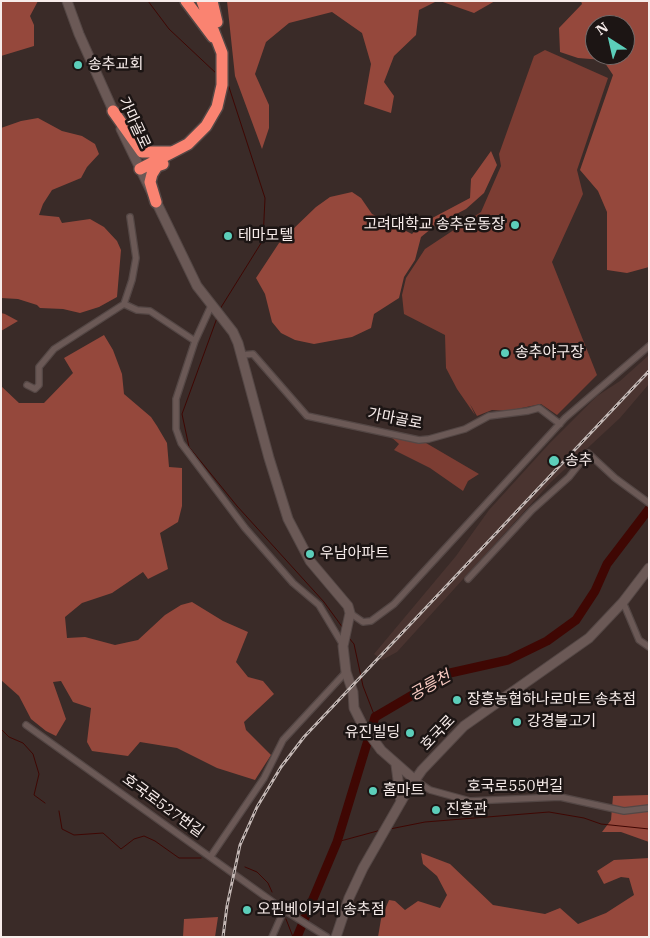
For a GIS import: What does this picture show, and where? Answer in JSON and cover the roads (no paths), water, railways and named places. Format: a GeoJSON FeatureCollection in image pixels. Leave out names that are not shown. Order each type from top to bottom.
{"type":"FeatureCollection","features":[{"type":"Feature","properties":{"kind":"highway"},"geometry":{"type":"LineString","coordinates":[[186,1],[220,46]]}},
{"type":"Feature","properties":{"kind":"highway"},"geometry":{"type":"LineString","coordinates":[[198,1],[220,46]]}},
{"type":"Feature","properties":{"kind":"highway"},"geometry":{"type":"LineString","coordinates":[[202,1],[220,46]]}},
{"type":"Feature","properties":{"kind":"highway"},"geometry":{"type":"LineString","coordinates":[[156,202],[150,182],[152,174],[157,166],[166,163],[202,131],[213,116],[220,95],[223,69],[212,1]]}},
{"type":"Feature","properties":{"kind":"highway"},"geometry":{"type":"LineString","coordinates":[[113,111],[142,152],[150,154],[178,151]]}},
{"type":"Feature","properties":{"kind":"highway"},"geometry":{"type":"LineString","coordinates":[[140,169],[178,151]]}},
{"type":"Feature","properties":{"kind":"main road","name":"가마골로"},"geometry":{"type":"LineString","coordinates":[[67,1],[78,34],[113,111],[197,286],[233,332],[242,355]]}},
{"type":"Feature","properties":{"kind":"main road"},"geometry":{"type":"LineString","coordinates":[[242,355],[269,458],[288,518],[310,561],[348,606],[350,615],[343,646],[346,672],[353,692],[354,708],[362,724],[381,750],[415,780]]}},
{"type":"Feature","properties":{"kind":"main road","name":"호국로"},"geometry":{"type":"LineString","coordinates":[[336,937],[349,898],[389,822],[415,780],[443,746],[464,726],[589,638],[623,602],[649,568]]}},
{"type":"Feature","properties":{"kind":"main road"},"geometry":{"type":"LineString","coordinates":[[396,765],[401,802]]}},
{"type":"Feature","properties":{"kind":"street"},"geometry":{"type":"LineString","coordinates":[[27,385],[35,389],[39,385],[39,367],[54,348],[124,304],[132,280],[136,258],[130,217]]}},
{"type":"Feature","properties":{"kind":"street"},"geometry":{"type":"LineString","coordinates":[[124,304],[137,310],[150,311],[195,341]]}},
{"type":"Feature","properties":{"kind":"street"},"geometry":{"type":"LineString","coordinates":[[211,306],[195,341],[176,399],[176,430],[181,443],[245,528],[293,583],[319,605],[343,646]]}},
{"type":"Feature","properties":{"kind":"street"},"geometry":{"type":"LineString","coordinates":[[350,615],[364,622],[394,604],[560,424],[649,346]]}},
{"type":"Feature","properties":{"kind":"street","name":"가마골로"},"geometry":{"type":"LineString","coordinates":[[242,355],[253,354],[307,416],[419,440],[464,429],[489,416],[539,408],[560,424]]}},
{"type":"Feature","properties":{"kind":"street"},"geometry":{"type":"LineString","coordinates":[[468,579],[532,510],[568,477],[588,453],[615,478],[647,502]]}},
{"type":"Feature","properties":{"kind":"street"},"geometry":{"type":"LineString","coordinates":[[623,602],[639,640],[649,647]]}},
{"type":"Feature","properties":{"kind":"street"},"geometry":{"type":"LineString","coordinates":[[211,856],[230,825],[264,778],[283,740],[346,672]]}},
{"type":"Feature","properties":{"kind":"street","name":"호국로527번길"},"geometry":{"type":"LineString","coordinates":[[26,725],[284,910],[313,930],[327,937]]}},
{"type":"Feature","properties":{"kind":"street","name":"호국로550번길"},"geometry":{"type":"LineString","coordinates":[[415,780],[430,790],[470,801],[560,798],[624,811],[649,808]]}},
{"type":"Feature","properties":{"kind":"street"},"geometry":{"type":"LineString","coordinates":[[272,937],[284,910]]}},
{"type":"Feature","properties":{"kind":"waterway"},"geometry":{"type":"LineString","coordinates":[[148,1],[169,29],[218,75]]}},
{"type":"Feature","properties":{"kind":"waterway"},"geometry":{"type":"LineString","coordinates":[[220,309],[263,240],[265,198],[228,84]]}},
{"type":"Feature","properties":{"kind":"waterway"},"geometry":{"type":"LineString","coordinates":[[217,318],[182,414],[189,447],[237,506],[324,602],[343,628]]}},
{"type":"Feature","properties":{"kind":"waterway","name":"공릉천"},"geometry":{"type":"LineString","coordinates":[[297,937],[337,842],[375,717],[450,673],[508,660],[547,641],[576,620],[595,591],[607,564],[649,509]]}},
{"type":"Feature","properties":{"kind":"waterway"},"geometry":{"type":"LineString","coordinates":[[349,638],[354,644],[363,686],[375,717]]}},
{"type":"Feature","properties":{"kind":"waterway"},"geometry":{"type":"LineString","coordinates":[[1,729],[9,737],[23,743],[33,754],[39,774],[34,795],[45,803]]}},
{"type":"Feature","properties":{"kind":"waterway"},"geometry":{"type":"LineString","coordinates":[[59,811],[62,829],[74,835],[103,833],[121,849],[134,839],[144,836],[155,841],[179,858],[201,858]]}},
{"type":"Feature","properties":{"kind":"waterway"},"geometry":{"type":"LineString","coordinates":[[390,829],[425,822],[549,812],[584,818],[601,824],[649,829]]}},
{"type":"Feature","properties":{"kind":"waterway"},"geometry":{"type":"LineString","coordinates":[[337,842],[381,830]]}},
{"type":"Feature","properties":{"kind":"waterway"},"geometry":{"type":"LineString","coordinates":[[245,867],[257,872],[268,883],[272,892]]}},
{"type":"Feature","properties":{"kind":"waterway"},"geometry":{"type":"LineString","coordinates":[[286,919],[293,937]]}},
{"type":"Feature","properties":{"kind":"railway"},"geometry":{"type":"LineString","coordinates":[[223,937],[227,906],[240,845],[257,807],[281,767],[304,737],[649,371]]}},
{"type":"Feature","properties":{"kind":"place","name":"송추교회"},"geometry":{"type":"Point","coordinates":[78,65]}},
{"type":"Feature","properties":{"kind":"place","name":"고려대학교 송추운동장"},"geometry":{"type":"Point","coordinates":[515,225]}},
{"type":"Feature","properties":{"kind":"place","name":"테마모텔"},"geometry":{"type":"Point","coordinates":[228,236]}},
{"type":"Feature","properties":{"kind":"place","name":"송추야구장"},"geometry":{"type":"Point","coordinates":[505,353]}},
{"type":"Feature","properties":{"kind":"place","name":"송추"},"geometry":{"type":"Point","coordinates":[554,461]}},
{"type":"Feature","properties":{"kind":"place","name":"우남아파트"},"geometry":{"type":"Point","coordinates":[310,554]}},
{"type":"Feature","properties":{"kind":"place","name":"장흥농협하나로마트 송추점"},"geometry":{"type":"Point","coordinates":[457,700]}},
{"type":"Feature","properties":{"kind":"place","name":"강경불고기"},"geometry":{"type":"Point","coordinates":[517,722]}},
{"type":"Feature","properties":{"kind":"place","name":"유진빌딩"},"geometry":{"type":"Point","coordinates":[410,733]}},
{"type":"Feature","properties":{"kind":"place","name":"홈마트"},"geometry":{"type":"Point","coordinates":[373,791]}},
{"type":"Feature","properties":{"kind":"place","name":"진흥관"},"geometry":{"type":"Point","coordinates":[436,810]}},
{"type":"Feature","properties":{"kind":"place","name":"오핀베이커리 송추점"},"geometry":{"type":"Point","coordinates":[247,910]}}]}
